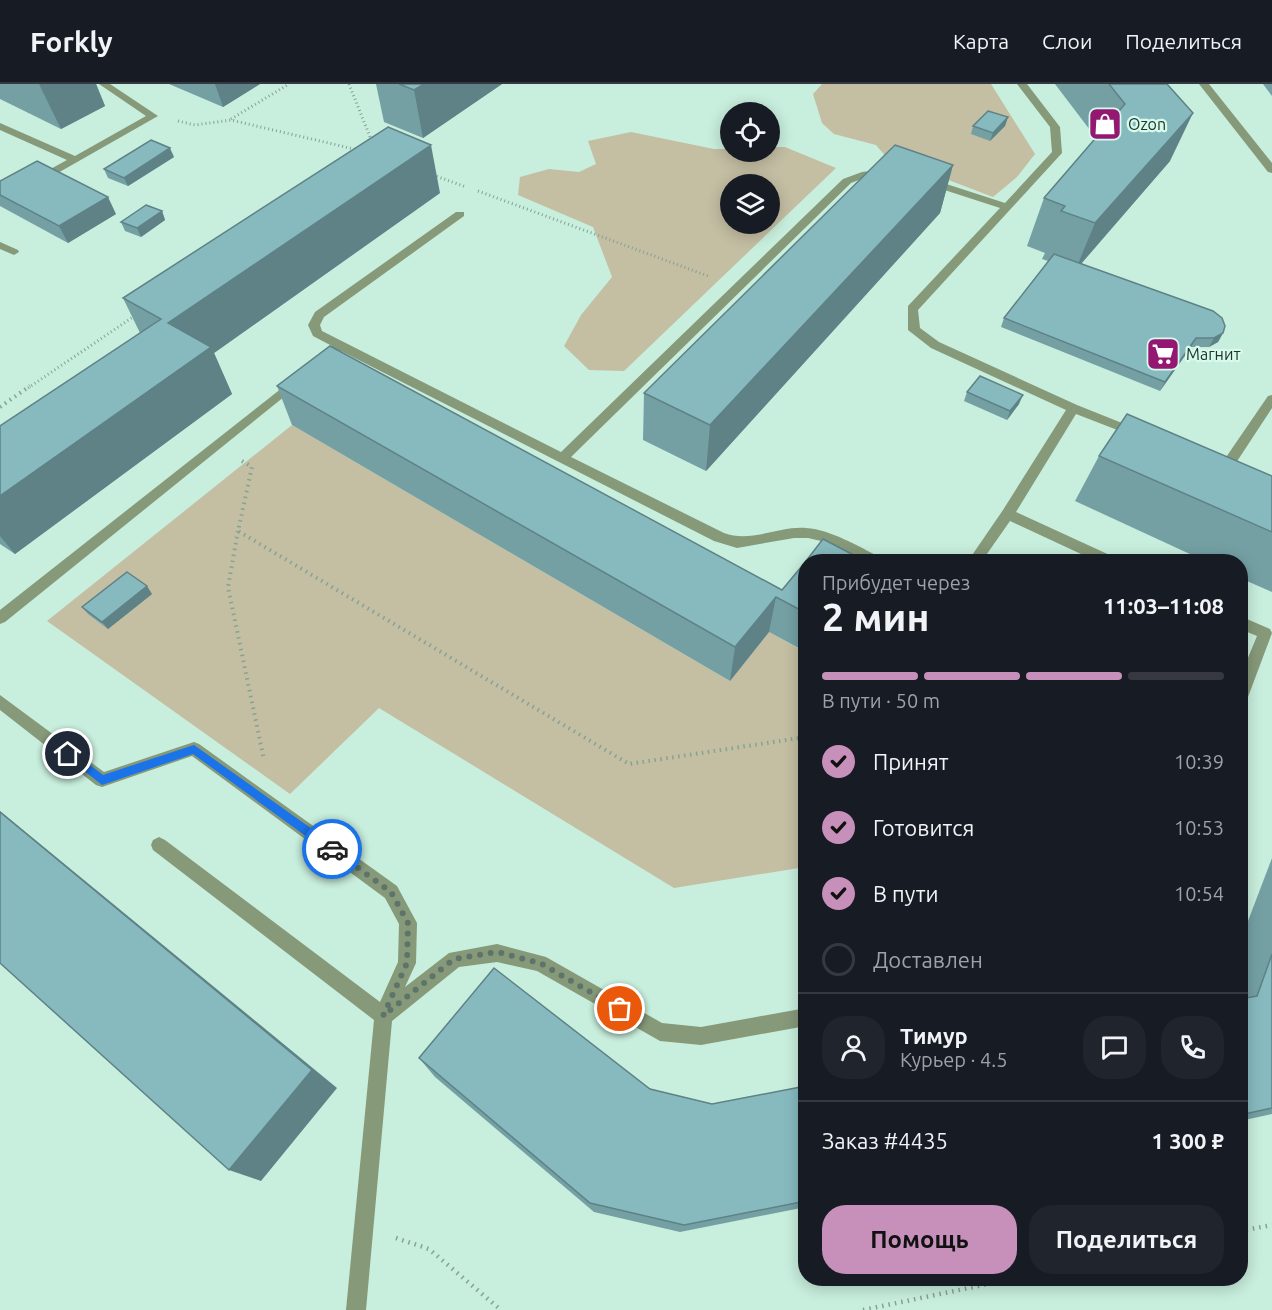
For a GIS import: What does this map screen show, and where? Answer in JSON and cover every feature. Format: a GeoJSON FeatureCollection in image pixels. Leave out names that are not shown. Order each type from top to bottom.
{"type":"FeatureCollection","features":[{"type":"Feature","properties":{"kind":"street"},"geometry":{"type":"LineString","coordinates":[[28,185],[153,116],[104,84]]}},
{"type":"Feature","properties":{"kind":"street"},"geometry":{"type":"LineString","coordinates":[[1022,84],[1055,127],[1057,153],[912,309],[914,330],[935,345],[1073,408],[1149,438]]}},
{"type":"Feature","properties":{"kind":"street"},"geometry":{"type":"LineString","coordinates":[[1204,84],[1272,170]]}},
{"type":"Feature","properties":{"kind":"street"},"geometry":{"type":"LineString","coordinates":[[0,126],[75,160]]}},
{"type":"Feature","properties":{"kind":"street"},"geometry":{"type":"LineString","coordinates":[[562,458],[847,181],[862,175],[894,173]]}},
{"type":"Feature","properties":{"kind":"street"},"geometry":{"type":"LineString","coordinates":[[922,179],[1006,207]]}},
{"type":"Feature","properties":{"kind":"street"},"geometry":{"type":"LineString","coordinates":[[460,213],[319,315],[314,325],[317,333],[719,537],[737,543],[794,533],[808,533],[824,536],[861,554]]}},
{"type":"Feature","properties":{"kind":"street"},"geometry":{"type":"LineString","coordinates":[[0,245],[14,252]]}},
{"type":"Feature","properties":{"kind":"street"},"geometry":{"type":"LineString","coordinates":[[0,618],[340,346]]}},
{"type":"Feature","properties":{"kind":"street"},"geometry":{"type":"LineString","coordinates":[[1224,469],[1272,399]]}},
{"type":"Feature","properties":{"kind":"street"},"geometry":{"type":"LineString","coordinates":[[980,554],[1008,514],[1073,408]]}},
{"type":"Feature","properties":{"kind":"street"},"geometry":{"type":"LineString","coordinates":[[1008,514],[1094,554]]}},
{"type":"Feature","properties":{"kind":"street"},"geometry":{"type":"LineString","coordinates":[[1248,626],[1265,633],[1248,677]]}},
{"type":"Feature","properties":{"kind":"street"},"geometry":{"type":"LineString","coordinates":[[0,701],[102,780],[194,749],[391,892],[408,923],[407,963],[383,1016],[356,1310]]}},
{"type":"Feature","properties":{"kind":"street"},"geometry":{"type":"LineString","coordinates":[[159,845],[383,1016]]}},
{"type":"Feature","properties":{"kind":"street"},"geometry":{"type":"LineString","coordinates":[[383,1016],[454,959],[497,952],[540,963],[660,1032],[701,1035],[798,1018]]}},
{"type":"Feature","properties":{"kind":"path"},"geometry":{"type":"LineString","coordinates":[[231,120],[290,84]]}},
{"type":"Feature","properties":{"kind":"path"},"geometry":{"type":"LineString","coordinates":[[349,84],[372,144]]}},
{"type":"Feature","properties":{"kind":"path"},"geometry":{"type":"LineString","coordinates":[[153,116],[195,125],[231,120],[365,152]]}},
{"type":"Feature","properties":{"kind":"path"},"geometry":{"type":"LineString","coordinates":[[216,445],[252,467],[228,586],[274,806]]}},
{"type":"Feature","properties":{"kind":"path"},"geometry":{"type":"LineString","coordinates":[[238,531],[629,764],[798,738]]}},
{"type":"Feature","properties":{"kind":"path"},"geometry":{"type":"LineString","coordinates":[[1248,1230],[1272,1225]]}},
{"type":"Feature","properties":{"kind":"path"},"geometry":{"type":"LineString","coordinates":[[364,1227],[429,1249],[501,1310]]}},
{"type":"Feature","properties":{"kind":"path"},"geometry":{"type":"LineString","coordinates":[[863,1310],[978,1286]]}},
{"type":"Feature","properties":{"kind":"shaded area"},"geometry":{"type":"Polygon","coordinates":[[[822,84],[991,84],[1035,154],[1017,177],[993,197],[930,173],[895,167],[876,145],[834,134],[822,123],[813,94],[822,84]]]}},
{"type":"Feature","properties":{"kind":"shaded area"},"geometry":{"type":"Polygon","coordinates":[[[631,132],[720,149],[720,162],[780,162],[780,147],[785,147],[836,168],[780,222],[780,174],[720,174],[720,234],[767,234],[624,371],[589,370],[564,346],[581,315],[612,277],[593,227],[518,195],[520,177],[549,169],[579,172],[596,164],[588,141],[631,132]]]}},
{"type":"Feature","properties":{"kind":"shaded area"},"geometry":{"type":"Polygon","coordinates":[[[292,425],[730,681],[769,632],[798,648],[798,868],[674,888],[379,708],[290,794],[47,621],[292,425]]]}},
{"type":"Feature","properties":{"kind":"building"},"geometry":{"type":"Polygon","coordinates":[[[399,84],[424,84],[414,90],[399,84]]]}},
{"type":"Feature","properties":{"kind":"building"},"geometry":{"type":"Polygon","coordinates":[[[1109,84],[1167,84],[1193,113],[1095,223],[1061,211],[1065,206],[1044,198],[1125,104],[1109,84]]]}},
{"type":"Feature","properties":{"kind":"building"},"geometry":{"type":"Polygon","coordinates":[[[988,111],[1008,117],[993,133],[973,126],[988,111]]]}},
{"type":"Feature","properties":{"kind":"building"},"geometry":{"type":"Polygon","coordinates":[[[388,127],[431,145],[168,323],[211,347],[0,496],[0,426],[161,319],[123,298],[388,127]]]}},
{"type":"Feature","properties":{"kind":"building"},"geometry":{"type":"Polygon","coordinates":[[[151,140],[170,148],[124,178],[104,169],[151,140]]]}},
{"type":"Feature","properties":{"kind":"building"},"geometry":{"type":"Polygon","coordinates":[[[895,145],[953,165],[710,425],[644,393],[895,145]]]}},
{"type":"Feature","properties":{"kind":"building"},"geometry":{"type":"Polygon","coordinates":[[[37,161],[108,197],[59,226],[0,195],[0,181],[37,161]]]}},
{"type":"Feature","properties":{"kind":"building"},"geometry":{"type":"Polygon","coordinates":[[[146,205],[162,211],[137,228],[121,222],[146,205]]]}},
{"type":"Feature","properties":{"kind":"building"},"geometry":{"type":"Polygon","coordinates":[[[1054,254],[1213,311],[1222,318],[1225,326],[1223,333],[1214,338],[1196,338],[1165,382],[1004,318],[1054,254]]]}},
{"type":"Feature","properties":{"kind":"building"},"geometry":{"type":"Polygon","coordinates":[[[330,346],[782,590],[798,571],[798,609],[776,597],[735,647],[277,386],[330,346]]]}},
{"type":"Feature","properties":{"kind":"building"},"geometry":{"type":"Polygon","coordinates":[[[980,376],[1023,395],[1010,411],[967,392],[980,376]]]}},
{"type":"Feature","properties":{"kind":"building"},"geometry":{"type":"Polygon","coordinates":[[[1127,414],[1272,476],[1272,532],[1099,456],[1127,414]]]}},
{"type":"Feature","properties":{"kind":"building"},"geometry":{"type":"Polygon","coordinates":[[[823,539],[852,554],[811,554],[823,539]]]}},
{"type":"Feature","properties":{"kind":"building"},"geometry":{"type":"Polygon","coordinates":[[[127,572],[147,586],[102,622],[82,607],[127,572]]]}},
{"type":"Feature","properties":{"kind":"building"},"geometry":{"type":"Polygon","coordinates":[[[0,812],[312,1070],[229,1170],[0,963],[0,812]]]}},
{"type":"Feature","properties":{"kind":"building"},"geometry":{"type":"Polygon","coordinates":[[[1272,954],[1272,1108],[1248,1113],[1248,998],[1257,996],[1272,954]]]}},
{"type":"Feature","properties":{"kind":"building"},"geometry":{"type":"Polygon","coordinates":[[[494,968],[650,1089],[712,1104],[798,1088],[798,1203],[684,1225],[590,1203],[419,1058],[494,968]]]}},
{"type":"Feature","properties":{"kind":"way so far"},"geometry":{"type":"LineString","coordinates":[[332,849],[391,892],[408,923],[407,963],[383,1016],[454,959],[497,952],[540,963],[620,1009]]}},
{"type":"Feature","properties":{"kind":"place","name":"Ozon"},"geometry":{"type":"Point","coordinates":[1105,124]}},
{"type":"Feature","properties":{"kind":"place","name":"Магнит"},"geometry":{"type":"Point","coordinates":[1163,354]}},
{"type":"Feature","properties":{"kind":"route"},"geometry":{"type":"LineString","coordinates":[[68,754],[102,780],[194,749],[332,849]]}}]}
